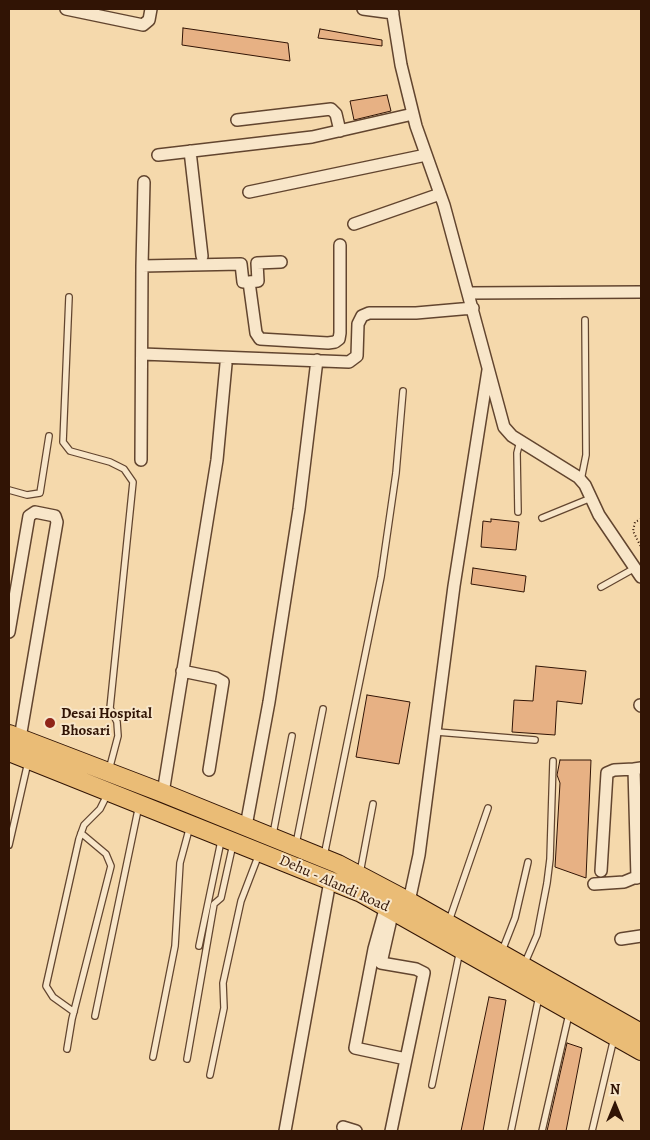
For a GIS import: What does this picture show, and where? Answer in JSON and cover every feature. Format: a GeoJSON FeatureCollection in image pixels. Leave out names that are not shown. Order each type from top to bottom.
{"type":"FeatureCollection","features":[{"type":"Feature","properties":{"kind":"main road","name":"Dehu - Alandi Road"},"geometry":{"type":"LineString","coordinates":[[14,736],[246,826],[359,875],[398,908],[460,949],[641,1051]]}},
{"type":"Feature","properties":{"kind":"main road","name":"Dehu - Alandi Road"},"geometry":{"type":"LineString","coordinates":[[9,752],[398,908],[448,924],[641,1033]]}},
{"type":"Feature","properties":{"kind":"street"},"geometry":{"type":"LineString","coordinates":[[66,9],[143,25],[149,20],[151,9]]}},
{"type":"Feature","properties":{"kind":"street"},"geometry":{"type":"LineString","coordinates":[[363,9],[392,11],[413,114],[440,194],[469,293],[504,427],[520,441],[581,480],[599,515],[638,572]]}},
{"type":"Feature","properties":{"kind":"street"},"geometry":{"type":"LineString","coordinates":[[237,120],[331,109],[336,114],[340,131]]}},
{"type":"Feature","properties":{"kind":"street"},"geometry":{"type":"LineString","coordinates":[[158,155],[312,137],[413,114]]}},
{"type":"Feature","properties":{"kind":"street"},"geometry":{"type":"LineString","coordinates":[[190,151],[202,256]]}},
{"type":"Feature","properties":{"kind":"street"},"geometry":{"type":"LineString","coordinates":[[250,192],[426,155]]}},
{"type":"Feature","properties":{"kind":"street"},"geometry":{"type":"LineString","coordinates":[[141,460],[144,182]]}},
{"type":"Feature","properties":{"kind":"street"},"geometry":{"type":"LineString","coordinates":[[354,224],[440,194]]}},
{"type":"Feature","properties":{"kind":"street"},"geometry":{"type":"LineString","coordinates":[[249,282],[256,336],[260,339],[335,342],[339,339],[340,333],[340,245]]}},
{"type":"Feature","properties":{"kind":"street"},"geometry":{"type":"LineString","coordinates":[[142,266],[241,264],[243,282],[249,282],[258,281],[257,263],[281,262]]}},
{"type":"Feature","properties":{"kind":"street"},"geometry":{"type":"LineString","coordinates":[[469,293],[641,292]]}},
{"type":"Feature","properties":{"kind":"street"},"geometry":{"type":"LineString","coordinates":[[142,354],[350,362],[356,356],[358,324],[362,316],[369,313],[416,313],[473,308]]}},
{"type":"Feature","properties":{"kind":"street"},"geometry":{"type":"LineString","coordinates":[[246,826],[269,702],[299,509],[317,360]]}},
{"type":"Feature","properties":{"kind":"street"},"geometry":{"type":"LineString","coordinates":[[163,793],[217,460],[226,364]]}},
{"type":"Feature","properties":{"kind":"street"},"geometry":{"type":"LineString","coordinates":[[391,1131],[424,974],[416,969],[381,963],[398,908],[419,855],[454,586],[489,364]]}},
{"type":"Feature","properties":{"kind":"street"},"geometry":{"type":"LineString","coordinates":[[9,632],[29,516],[35,512],[55,516],[57,522],[14,736]]}},
{"type":"Feature","properties":{"kind":"street"},"geometry":{"type":"LineString","coordinates":[[182,671],[216,678],[223,682],[209,770]]}},
{"type":"Feature","properties":{"kind":"street"},"geometry":{"type":"LineString","coordinates":[[594,884],[624,882],[639,876],[638,769],[614,770],[607,773],[601,871]]}},
{"type":"Feature","properties":{"kind":"street"},"geometry":{"type":"LineString","coordinates":[[285,1131],[330,881]]}},
{"type":"Feature","properties":{"kind":"street"},"geometry":{"type":"LineString","coordinates":[[398,908],[374,949],[356,1048],[406,1058]]}},
{"type":"Feature","properties":{"kind":"street"},"geometry":{"type":"LineString","coordinates":[[621,939],[641,936]]}},
{"type":"Feature","properties":{"kind":"street"},"geometry":{"type":"LineString","coordinates":[[343,1127],[356,1131]]}},
{"type":"Feature","properties":{"kind":"lane"},"geometry":{"type":"LineString","coordinates":[[69,297],[63,442],[70,451],[110,462],[124,469],[133,482],[110,708],[117,722],[118,736],[108,772],[104,802],[90,818],[81,833],[46,986],[52,997],[74,1012]]}},
{"type":"Feature","properties":{"kind":"lane"},"geometry":{"type":"LineString","coordinates":[[581,480],[586,454],[585,320]]}},
{"type":"Feature","properties":{"kind":"lane"},"geometry":{"type":"LineString","coordinates":[[323,858],[381,577],[396,473],[402,391]]}},
{"type":"Feature","properties":{"kind":"lane"},"geometry":{"type":"LineString","coordinates":[[9,490],[27,495],[40,493],[49,436]]}},
{"type":"Feature","properties":{"kind":"lane"},"geometry":{"type":"LineString","coordinates":[[518,512],[517,453],[520,441]]}},
{"type":"Feature","properties":{"kind":"lane"},"geometry":{"type":"LineString","coordinates":[[542,518],[591,498]]}},
{"type":"Feature","properties":{"kind":"lane"},"geometry":{"type":"LineString","coordinates":[[601,587],[638,572]]}},
{"type":"Feature","properties":{"kind":"lane"},"geometry":{"type":"LineString","coordinates":[[296,847],[324,709]]}},
{"type":"Feature","properties":{"kind":"lane"},"geometry":{"type":"LineString","coordinates":[[436,732],[535,740]]}},
{"type":"Feature","properties":{"kind":"lane"},"geometry":{"type":"LineString","coordinates":[[272,837],[292,736]]}},
{"type":"Feature","properties":{"kind":"lane"},"geometry":{"type":"LineString","coordinates":[[9,845],[29,760]]}},
{"type":"Feature","properties":{"kind":"lane"},"geometry":{"type":"LineString","coordinates":[[523,966],[537,935],[547,883],[550,859],[553,761]]}},
{"type":"Feature","properties":{"kind":"lane"},"geometry":{"type":"LineString","coordinates":[[95,1016],[139,804]]}},
{"type":"Feature","properties":{"kind":"lane"},"geometry":{"type":"LineString","coordinates":[[359,875],[373,804]]}},
{"type":"Feature","properties":{"kind":"lane"},"geometry":{"type":"LineString","coordinates":[[448,924],[488,808]]}},
{"type":"Feature","properties":{"kind":"lane"},"geometry":{"type":"LineString","coordinates":[[153,1058],[175,946],[180,863],[190,824]]}},
{"type":"Feature","properties":{"kind":"lane"},"geometry":{"type":"LineString","coordinates":[[68,1049],[74,1012],[111,866],[106,854],[81,833]]}},
{"type":"Feature","properties":{"kind":"lane"},"geometry":{"type":"LineString","coordinates":[[199,946],[228,839]]}},
{"type":"Feature","properties":{"kind":"lane"},"geometry":{"type":"LineString","coordinates":[[187,1059],[214,904],[221,898],[228,839]]}},
{"type":"Feature","properties":{"kind":"lane"},"geometry":{"type":"LineString","coordinates":[[210,1075],[224,1008],[223,983],[241,901],[260,852]]}},
{"type":"Feature","properties":{"kind":"lane"},"geometry":{"type":"LineString","coordinates":[[501,954],[515,918],[528,862]]}},
{"type":"Feature","properties":{"kind":"lane"},"geometry":{"type":"LineString","coordinates":[[432,1085],[460,949]]}},
{"type":"Feature","properties":{"kind":"lane"},"geometry":{"type":"LineString","coordinates":[[512,1131],[539,994]]}},
{"type":"Feature","properties":{"kind":"lane"},"geometry":{"type":"LineString","coordinates":[[542,1131],[570,1011]]}},
{"type":"Feature","properties":{"kind":"lane"},"geometry":{"type":"LineString","coordinates":[[592,1131],[615,1036]]}},
{"type":"Feature","properties":{"kind":"path"},"geometry":{"type":"LineString","coordinates":[[641,519],[635,522],[633,531],[641,547]]}},
{"type":"Feature","properties":{"kind":"building"},"geometry":{"type":"Polygon","coordinates":[[[183,28],[288,43],[290,61],[182,45],[183,28]]]}},
{"type":"Feature","properties":{"kind":"building"},"geometry":{"type":"Polygon","coordinates":[[[320,29],[382,40],[382,46],[318,38],[320,29]]]}},
{"type":"Feature","properties":{"kind":"building"},"geometry":{"type":"Polygon","coordinates":[[[387,95],[391,111],[354,120],[350,101],[387,95]]]}},
{"type":"Feature","properties":{"kind":"building"},"geometry":{"type":"Polygon","coordinates":[[[491,519],[519,522],[516,550],[481,547],[483,521],[491,522],[491,519]]]}},
{"type":"Feature","properties":{"kind":"building"},"geometry":{"type":"Polygon","coordinates":[[[473,568],[526,576],[524,592],[471,584],[473,568]]]}},
{"type":"Feature","properties":{"kind":"building"},"geometry":{"type":"Polygon","coordinates":[[[536,666],[586,671],[582,704],[557,701],[555,735],[512,732],[514,700],[533,701],[536,666]]]}},
{"type":"Feature","properties":{"kind":"building"},"geometry":{"type":"Polygon","coordinates":[[[367,695],[410,702],[399,764],[356,757],[367,695]]]}},
{"type":"Feature","properties":{"kind":"building"},"geometry":{"type":"Polygon","coordinates":[[[560,760],[591,760],[586,878],[555,867],[560,783],[557,775],[560,760]]]}},
{"type":"Feature","properties":{"kind":"building"},"geometry":{"type":"Polygon","coordinates":[[[489,997],[506,1000],[483,1131],[461,1131],[489,997]]]}},
{"type":"Feature","properties":{"kind":"building"},"geometry":{"type":"Polygon","coordinates":[[[567,1043],[582,1048],[566,1131],[547,1131],[567,1043]]]}},
{"type":"Feature","properties":{"kind":"place","name":"Desai Hospital Bhosari"},"geometry":{"type":"Point","coordinates":[50,723]}}]}
